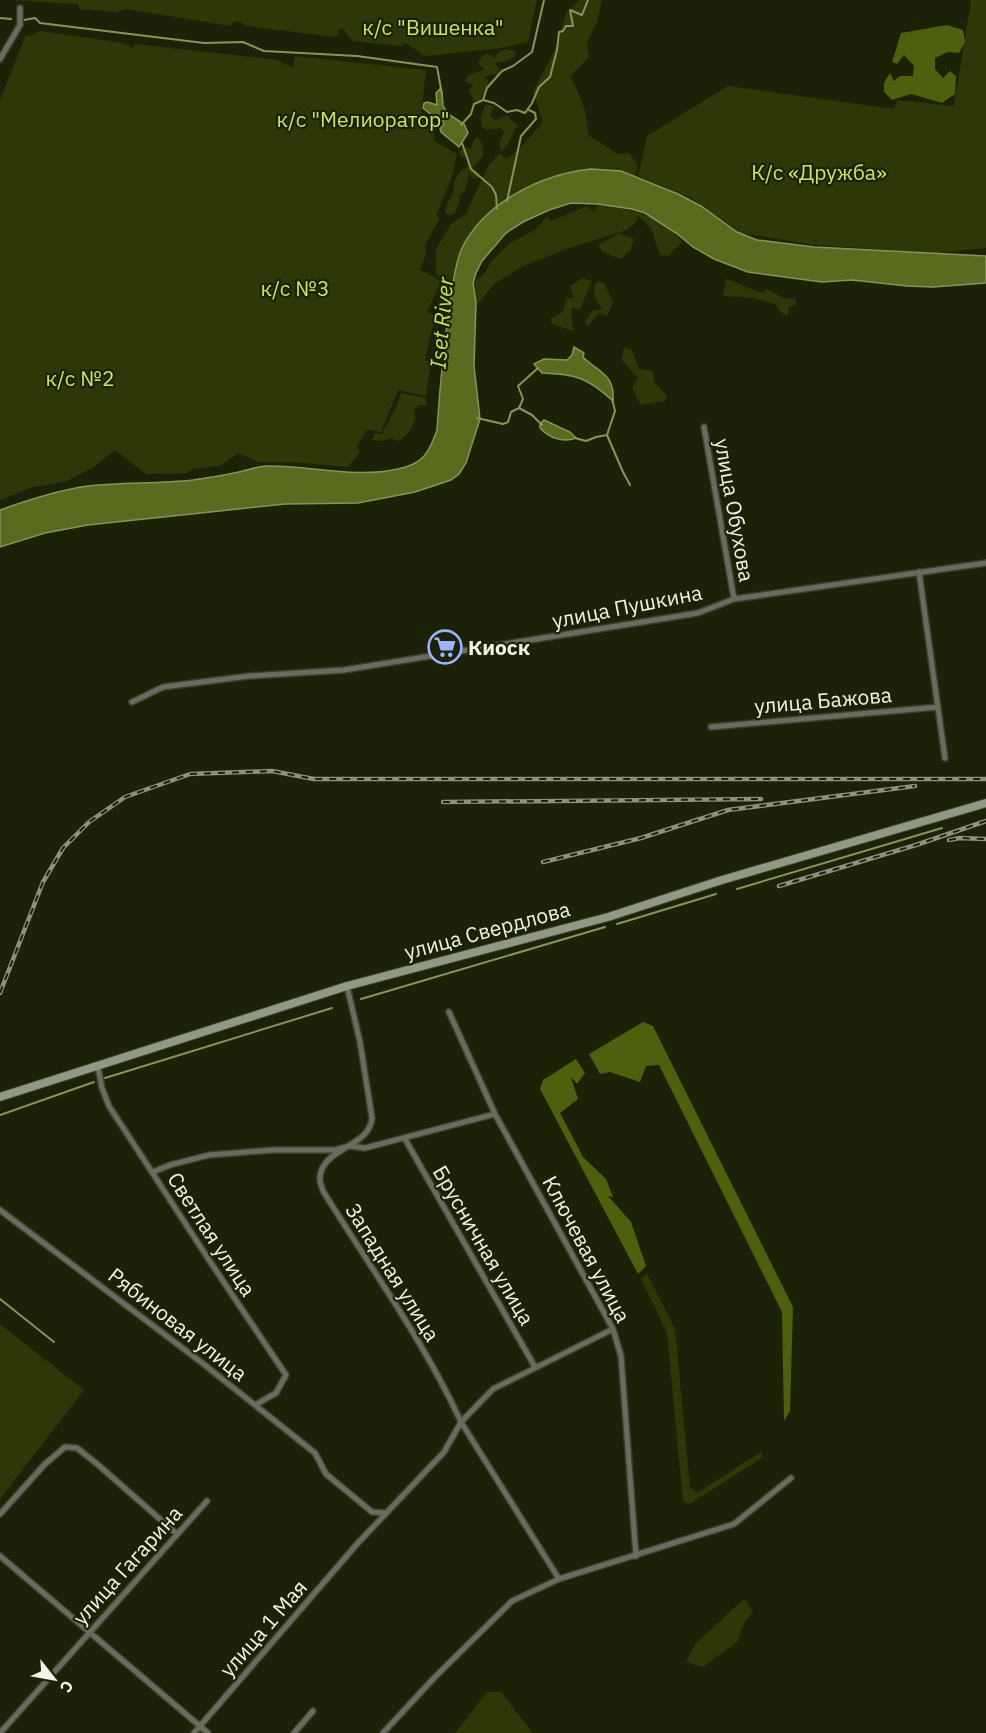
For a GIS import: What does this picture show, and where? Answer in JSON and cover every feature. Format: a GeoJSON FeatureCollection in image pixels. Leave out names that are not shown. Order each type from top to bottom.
{"type":"FeatureCollection","features":[{"type":"Feature","properties":{"kind":"main road","name":"улица Свердлова"},"geometry":{"type":"LineString","coordinates":[[0,1097],[347,986],[608,917],[722,879],[986,803]]}},
{"type":"Feature","properties":{"kind":"street"},"geometry":{"type":"LineString","coordinates":[[0,59],[20,25],[20,8]]}},
{"type":"Feature","properties":{"kind":"street","name":"улица Обухова"},"geometry":{"type":"LineString","coordinates":[[704,427],[734,599]]}},
{"type":"Feature","properties":{"kind":"street","name":"улица Пушкина"},"geometry":{"type":"LineString","coordinates":[[132,702],[163,687],[249,676],[344,670],[698,613],[734,599],[986,563]]}},
{"type":"Feature","properties":{"kind":"street"},"geometry":{"type":"LineString","coordinates":[[919,572],[945,758]]}},
{"type":"Feature","properties":{"kind":"street","name":"улица Бажова"},"geometry":{"type":"LineString","coordinates":[[711,727],[938,707]]}},
{"type":"Feature","properties":{"kind":"street","name":"Западная улица"},"geometry":{"type":"LineString","coordinates":[[347,986],[360,1042],[372,1118],[368,1131],[324,1165],[320,1178],[323,1191],[416,1340],[451,1400],[461,1422]]}},
{"type":"Feature","properties":{"kind":"street","name":"Ключевая улица"},"geometry":{"type":"LineString","coordinates":[[448,1012],[495,1114],[613,1329],[621,1356],[636,1556]]}},
{"type":"Feature","properties":{"kind":"street","name":"Светлая улица"},"geometry":{"type":"LineString","coordinates":[[98,1067],[108,1106],[286,1375],[276,1393],[255,1405]]}},
{"type":"Feature","properties":{"kind":"street"},"geometry":{"type":"LineString","coordinates":[[153,1172],[209,1155],[273,1149],[334,1150],[349,1146],[365,1148],[495,1114]]}},
{"type":"Feature","properties":{"kind":"street","name":"Брусничная улица"},"geometry":{"type":"LineString","coordinates":[[405,1139],[535,1367]]}},
{"type":"Feature","properties":{"kind":"street","name":"Рябиновая улица"},"geometry":{"type":"LineString","coordinates":[[0,1210],[201,1362],[315,1453],[326,1474],[372,1512],[386,1514]]}},
{"type":"Feature","properties":{"kind":"street","name":"улица 1 Мая"},"geometry":{"type":"LineString","coordinates":[[194,1733],[357,1544],[444,1452],[461,1422],[493,1389],[613,1329]]}},
{"type":"Feature","properties":{"kind":"street"},"geometry":{"type":"LineString","coordinates":[[461,1422],[559,1579]]}},
{"type":"Feature","properties":{"kind":"street"},"geometry":{"type":"LineString","coordinates":[[0,1514],[45,1464],[65,1447],[77,1448],[177,1534]]}},
{"type":"Feature","properties":{"kind":"street"},"geometry":{"type":"LineString","coordinates":[[383,1733],[434,1677],[512,1601],[559,1579],[734,1524],[791,1478]]}},
{"type":"Feature","properties":{"kind":"street","name":"улица Гагарина"},"geometry":{"type":"LineString","coordinates":[[0,1733],[207,1501]]}},
{"type":"Feature","properties":{"kind":"street"},"geometry":{"type":"LineString","coordinates":[[0,1556],[90,1630],[208,1733]]}},
{"type":"Feature","properties":{"kind":"street"},"geometry":{"type":"LineString","coordinates":[[294,1733],[313,1711]]}},
{"type":"Feature","properties":{"kind":"green space","name":"к/с \"Вишенка\""},"geometry":{"type":"Polygon","coordinates":[[[10,0],[537,0],[528,42],[501,48],[425,56],[405,43],[403,46],[352,41],[342,28],[338,31],[339,35],[335,37],[245,26],[240,21],[233,22],[231,26],[126,9],[116,12],[80,9],[77,4],[10,0]]]}},
{"type":"Feature","properties":{"kind":"green space"},"geometry":{"type":"Polygon","coordinates":[[[579,0],[602,0],[597,22],[587,42],[589,57],[570,77],[583,105],[588,135],[617,154],[629,153],[637,164],[636,176],[617,171],[599,170],[563,174],[529,188],[496,207],[455,267],[452,288],[436,274],[436,249],[451,224],[466,214],[488,166],[500,153],[507,159],[543,122],[533,91],[554,52],[566,14],[579,0]]]}},
{"type":"Feature","properties":{"kind":"green space","name":"К/с «Дружба»"},"geometry":{"type":"Polygon","coordinates":[[[971,0],[986,0],[986,248],[936,253],[815,245],[741,233],[691,198],[638,176],[647,136],[728,86],[894,109],[897,100],[954,106],[971,0]]]}},
{"type":"Feature","properties":{"kind":"green space","name":"к/с №3"},"geometry":{"type":"Polygon","coordinates":[[[40,31],[122,43],[133,48],[135,44],[278,60],[293,68],[295,56],[426,70],[421,116],[436,125],[433,140],[457,154],[452,177],[436,216],[440,218],[425,245],[426,254],[420,270],[441,281],[427,312],[435,316],[425,360],[431,362],[426,396],[398,390],[381,432],[367,430],[357,446],[360,452],[348,467],[258,462],[238,453],[220,466],[193,469],[186,473],[146,474],[115,450],[92,468],[65,482],[33,487],[0,500],[0,100],[26,35],[30,36],[40,31]]]}},
{"type":"Feature","properties":{"kind":"green space"},"geometry":{"type":"Polygon","coordinates":[[[505,49],[515,51],[515,57],[504,62],[497,62],[496,65],[500,70],[498,74],[484,78],[488,80],[489,85],[480,100],[474,101],[469,90],[473,85],[465,81],[469,75],[485,69],[478,62],[481,57],[487,54],[496,58],[497,53],[505,49]]]}},
{"type":"Feature","properties":{"kind":"green space"},"geometry":{"type":"Polygon","coordinates":[[[485,105],[494,106],[490,116],[496,120],[507,115],[518,125],[502,151],[499,145],[504,132],[500,128],[487,130],[481,126],[485,105]]]}},
{"type":"Feature","properties":{"kind":"green space"},"geometry":{"type":"Polygon","coordinates":[[[478,137],[483,146],[483,156],[473,168],[479,173],[478,178],[474,179],[469,173],[465,191],[459,196],[460,202],[454,214],[448,215],[445,212],[454,192],[455,181],[460,172],[467,167],[468,158],[461,157],[460,152],[465,147],[471,149],[474,140],[478,137]]]}},
{"type":"Feature","properties":{"kind":"green space"},"geometry":{"type":"Polygon","coordinates":[[[598,204],[644,214],[665,225],[682,242],[668,256],[660,255],[651,228],[637,215],[637,221],[627,230],[569,248],[521,267],[493,285],[479,303],[476,303],[473,283],[485,273],[490,263],[510,243],[536,229],[547,216],[551,221],[587,206],[594,212],[598,204]]]}},
{"type":"Feature","properties":{"kind":"green space"},"geometry":{"type":"Polygon","coordinates":[[[619,233],[634,239],[631,249],[621,259],[603,252],[598,245],[619,233]]]}},
{"type":"Feature","properties":{"kind":"green space"},"geometry":{"type":"Polygon","coordinates":[[[582,278],[592,281],[580,309],[571,308],[573,331],[552,324],[551,319],[563,311],[567,298],[574,298],[570,286],[582,278]]]}},
{"type":"Feature","properties":{"kind":"green space"},"geometry":{"type":"Polygon","coordinates":[[[726,279],[762,293],[767,289],[785,299],[795,298],[797,304],[789,307],[788,314],[784,315],[775,304],[753,298],[723,296],[726,279]]]}},
{"type":"Feature","properties":{"kind":"green space"},"geometry":{"type":"Polygon","coordinates":[[[597,281],[604,283],[613,302],[607,316],[599,313],[587,327],[585,321],[593,311],[602,309],[595,295],[594,289],[597,281]]]}},
{"type":"Feature","properties":{"kind":"green space"},"geometry":{"type":"Polygon","coordinates":[[[624,348],[632,350],[639,369],[653,371],[654,382],[667,396],[665,401],[641,405],[632,388],[638,378],[622,360],[624,348]]]}},
{"type":"Feature","properties":{"kind":"green space"},"geometry":{"type":"Polygon","coordinates":[[[401,393],[425,398],[427,405],[419,405],[414,410],[416,418],[409,432],[400,441],[389,438],[383,441],[371,440],[375,433],[382,434],[401,393]]]}},
{"type":"Feature","properties":{"kind":"green space"},"geometry":{"type":"Polygon","coordinates":[[[647,1274],[675,1329],[690,1488],[697,1493],[761,1452],[763,1457],[690,1504],[683,1501],[667,1333],[641,1279],[647,1274]]]}},
{"type":"Feature","properties":{"kind":"green space"},"geometry":{"type":"Polygon","coordinates":[[[0,1324],[84,1390],[0,1499],[0,1324]]]}},
{"type":"Feature","properties":{"kind":"green space"},"geometry":{"type":"Polygon","coordinates":[[[744,1599],[753,1611],[742,1627],[738,1641],[703,1667],[686,1662],[695,1644],[744,1599]]]}},
{"type":"Feature","properties":{"kind":"green space"},"geometry":{"type":"Polygon","coordinates":[[[487,1692],[501,1692],[533,1733],[455,1733],[487,1692]]]}},
{"type":"Feature","properties":{"kind":"shaded area"},"geometry":{"type":"Polygon","coordinates":[[[947,25],[963,30],[965,42],[959,53],[948,52],[935,58],[935,69],[943,78],[950,71],[956,76],[955,94],[942,103],[911,94],[892,100],[884,92],[884,83],[890,73],[894,81],[900,76],[913,76],[914,66],[904,55],[897,64],[892,62],[901,33],[947,25]]]}},
{"type":"Feature","properties":{"kind":"shaded area"},"geometry":{"type":"Polygon","coordinates":[[[440,89],[443,106],[448,114],[464,124],[468,133],[459,147],[441,132],[440,128],[444,125],[442,118],[434,117],[423,108],[424,103],[427,102],[437,105],[436,93],[440,89]]]}},
{"type":"Feature","properties":{"kind":"shaded area"},"geometry":{"type":"Polygon","coordinates":[[[591,169],[621,171],[678,194],[701,206],[737,232],[757,240],[814,247],[986,256],[986,283],[933,287],[907,286],[852,280],[822,282],[748,272],[714,259],[693,247],[645,213],[598,204],[571,203],[523,222],[506,233],[482,261],[476,273],[473,283],[476,303],[474,366],[480,419],[466,463],[459,474],[451,480],[415,492],[358,503],[285,504],[88,525],[45,533],[0,547],[0,510],[66,490],[88,486],[193,480],[265,466],[365,473],[381,472],[407,467],[419,461],[428,451],[437,430],[449,306],[462,248],[485,217],[517,193],[553,177],[591,169]]]}},
{"type":"Feature","properties":{"kind":"shaded area"},"geometry":{"type":"Polygon","coordinates":[[[574,347],[584,353],[583,357],[609,379],[613,401],[589,382],[573,376],[542,373],[534,364],[544,359],[567,360],[572,355],[574,347]]]}},
{"type":"Feature","properties":{"kind":"shaded area"},"geometry":{"type":"Polygon","coordinates":[[[544,420],[570,432],[576,438],[556,439],[540,428],[544,420]]]}},
{"type":"Feature","properties":{"kind":"shaded area"},"geometry":{"type":"Polygon","coordinates":[[[643,1022],[653,1026],[793,1307],[790,1411],[784,1421],[782,1312],[659,1065],[646,1066],[640,1082],[610,1072],[600,1074],[589,1054],[643,1022]]]}},
{"type":"Feature","properties":{"kind":"shaded area"},"geometry":{"type":"Polygon","coordinates":[[[576,1059],[585,1073],[577,1084],[571,1077],[578,1099],[560,1113],[583,1157],[606,1179],[613,1197],[608,1196],[631,1222],[646,1266],[638,1274],[540,1089],[543,1080],[576,1059]]]}},
{"type":"Feature","properties":{"kind":"waterway"},"geometry":{"type":"LineString","coordinates":[[461,125],[471,114],[474,104],[483,100],[487,88],[502,71],[532,52],[544,0]]}},
{"type":"Feature","properties":{"kind":"waterway"},"geometry":{"type":"LineString","coordinates":[[483,100],[494,103],[507,112],[517,110],[525,113],[539,87],[550,77],[559,32],[563,31],[566,26],[573,26],[570,10],[582,15],[588,0]]}},
{"type":"Feature","properties":{"kind":"waterway"},"geometry":{"type":"LineString","coordinates":[[0,18],[11,19]]}},
{"type":"Feature","properties":{"kind":"waterway"},"geometry":{"type":"LineString","coordinates":[[24,20],[35,18],[40,23],[204,43],[243,42],[264,51],[357,56],[437,67],[442,94]]}},
{"type":"Feature","properties":{"kind":"waterway"},"geometry":{"type":"LineString","coordinates":[[507,201],[521,136],[536,119],[535,113],[529,110]]}},
{"type":"Feature","properties":{"kind":"waterway"},"geometry":{"type":"LineString","coordinates":[[462,143],[471,169],[492,187],[496,195],[497,209]]}},
{"type":"Feature","properties":{"kind":"waterway"},"geometry":{"type":"LineString","coordinates":[[519,408],[523,399],[518,386],[538,368]]}},
{"type":"Feature","properties":{"kind":"waterway"},"geometry":{"type":"LineString","coordinates":[[612,399],[615,411],[607,435],[630,485]]}},
{"type":"Feature","properties":{"kind":"waterway"},"geometry":{"type":"LineString","coordinates":[[477,418],[503,424],[508,422],[511,412],[519,408],[532,415],[542,425]]}},
{"type":"Feature","properties":{"kind":"waterway"},"geometry":{"type":"LineString","coordinates":[[575,438],[586,441],[607,435]]}},
{"type":"Feature","properties":{"kind":"waterway"},"geometry":{"type":"LineString","coordinates":[[737,889],[942,828]]}},
{"type":"Feature","properties":{"kind":"waterway"},"geometry":{"type":"LineString","coordinates":[[617,924],[716,894]]}},
{"type":"Feature","properties":{"kind":"waterway"},"geometry":{"type":"LineString","coordinates":[[361,999],[605,927]]}},
{"type":"Feature","properties":{"kind":"waterway"},"geometry":{"type":"LineString","coordinates":[[105,1078],[332,1008]]}},
{"type":"Feature","properties":{"kind":"waterway"},"geometry":{"type":"LineString","coordinates":[[0,1115],[94,1082]]}},
{"type":"Feature","properties":{"kind":"waterway"},"geometry":{"type":"LineString","coordinates":[[0,1299],[54,1342]]}},
{"type":"Feature","properties":{"kind":"railway"},"geometry":{"type":"LineString","coordinates":[[0,993],[43,882],[63,848],[89,822],[125,797],[190,774],[272,771],[314,779],[986,779]]}},
{"type":"Feature","properties":{"kind":"railway"},"geometry":{"type":"LineString","coordinates":[[543,862],[641,838],[728,810],[915,786]]}},
{"type":"Feature","properties":{"kind":"railway"},"geometry":{"type":"LineString","coordinates":[[443,802],[761,799]]}},
{"type":"Feature","properties":{"kind":"railway"},"geometry":{"type":"LineString","coordinates":[[779,886],[916,845],[986,821]]}},
{"type":"Feature","properties":{"kind":"railway"},"geometry":{"type":"LineString","coordinates":[[949,840],[986,839]]}},
{"type":"Feature","properties":{"kind":"place","name":"Киоск"},"geometry":{"type":"Point","coordinates":[445,647]}},
{"type":"Feature","properties":{"kind":"park label","name":"к/с \"Мелиоратор\""},"geometry":{"type":"Point","coordinates":[363,119]}},
{"type":"Feature","properties":{"kind":"park label","name":"к/с №2"},"geometry":{"type":"Point","coordinates":[80,378]}},
{"type":"Feature","properties":{"kind":"water label","name":"Iset River"},"geometry":{"type":"Point","coordinates":[441,323]}}]}
